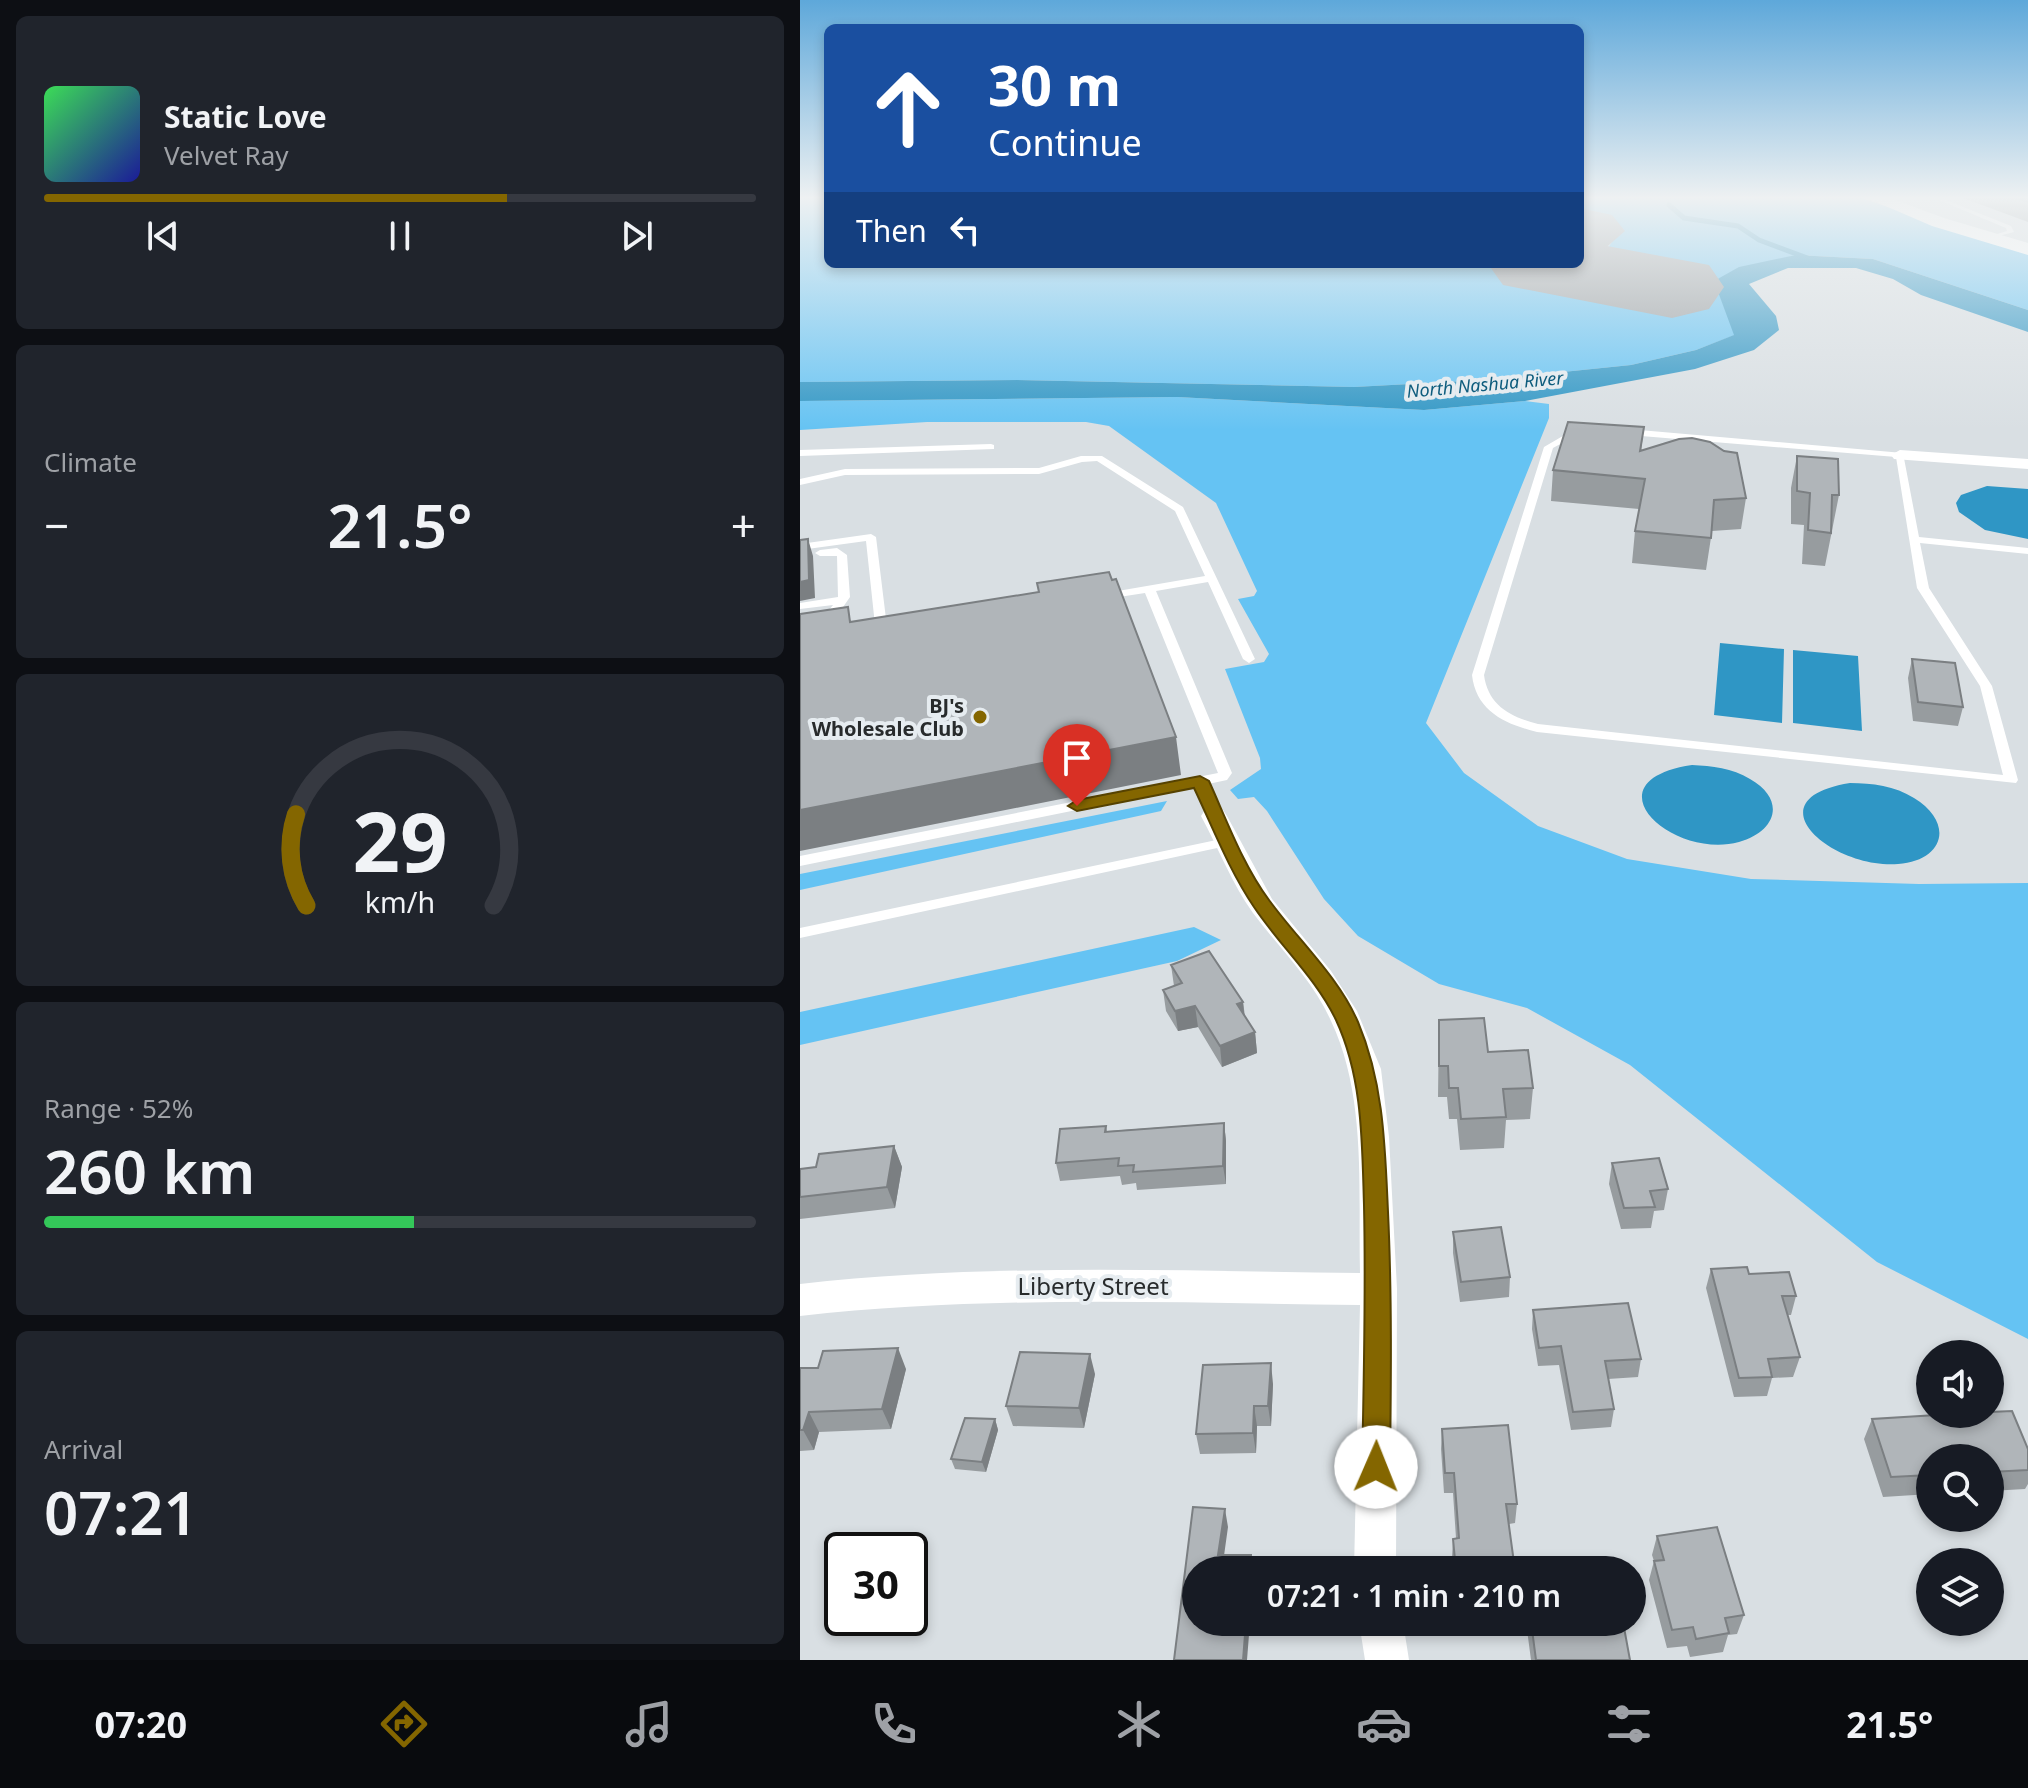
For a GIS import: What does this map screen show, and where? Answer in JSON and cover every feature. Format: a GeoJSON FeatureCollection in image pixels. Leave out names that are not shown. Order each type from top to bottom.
{"type":"FeatureCollection","features":[{"type":"Feature","properties":{"kind":"street"},"geometry":{"type":"LineString","coordinates":[[1900,455],[2028,464]]}},
{"type":"Feature","properties":{"kind":"street"},"geometry":{"type":"LineString","coordinates":[[1220,829],[1261,904],[1321,978],[1340,1009],[1365,1069],[1373,1137],[1379,1289],[1375,1556]]}},
{"type":"Feature","properties":{"kind":"street","name":"Liberty Street"},"geometry":{"type":"LineString","coordinates":[[804,1299],[889,1290],[1020,1286],[1379,1289]]}},
{"type":"Feature","properties":{"kind":"street"},"geometry":{"type":"LineString","coordinates":[[1383,1636],[1387,1660]]}},
{"type":"Feature","properties":{"kind":"lane"},"geometry":{"type":"LineString","coordinates":[[2011,780],[1986,686],[1923,588],[1900,455],[1605,430],[1558,440],[1549,447],[1478,675],[1478,686],[1493,709],[1503,717],[1537,728],[2028,782]]}},
{"type":"Feature","properties":{"kind":"lane"},"geometry":{"type":"LineString","coordinates":[[800,453],[991,447]]}},
{"type":"Feature","properties":{"kind":"lane"},"geometry":{"type":"LineString","coordinates":[[800,482],[845,472],[1031,472],[1081,459],[1099,458],[1176,506],[1249,659]]}},
{"type":"Feature","properties":{"kind":"lane"},"geometry":{"type":"LineString","coordinates":[[800,547],[871,537],[885,627]]}},
{"type":"Feature","properties":{"kind":"lane"},"geometry":{"type":"LineString","coordinates":[[1913,539],[2028,551]]}},
{"type":"Feature","properties":{"kind":"lane"},"geometry":{"type":"LineString","coordinates":[[800,556],[840,552],[842,600],[835,610],[840,632]]}},
{"type":"Feature","properties":{"kind":"lane"},"geometry":{"type":"LineString","coordinates":[[1098,597],[1211,578]]}},
{"type":"Feature","properties":{"kind":"lane"},"geometry":{"type":"LineString","coordinates":[[800,861],[1222,777],[1225,773],[1149,588]]}},
{"type":"Feature","properties":{"kind":"lane"},"geometry":{"type":"LineString","coordinates":[[800,606],[842,600]]}},
{"type":"Feature","properties":{"kind":"lane"},"geometry":{"type":"LineString","coordinates":[[840,632],[885,627]]}},
{"type":"Feature","properties":{"kind":"lane"},"geometry":{"type":"LineString","coordinates":[[840,632],[885,627]]}},
{"type":"Feature","properties":{"kind":"lane"},"geometry":{"type":"LineString","coordinates":[[800,933],[1220,829],[1200,781]]}},
{"type":"Feature","properties":{"kind":"shaded area"},"geometry":{"type":"Polygon","coordinates":[[[800,275],[1534,275],[1663,298],[1687,277],[1678,275],[1729,275],[1714,280],[1735,335],[1696,350],[1631,365],[1485,380],[1354,387],[1017,380],[800,382],[800,275]]]}},
{"type":"Feature","properties":{"kind":"shaded area"},"geometry":{"type":"Polygon","coordinates":[[[1422,275],[1715,275],[1673,296],[1612,306],[1422,275]]]}},
{"type":"Feature","properties":{"kind":"shaded area"},"geometry":{"type":"Polygon","coordinates":[[[1923,275],[2028,275],[2028,310],[1923,275]]]}},
{"type":"Feature","properties":{"kind":"shaded area"},"geometry":{"type":"Polygon","coordinates":[[[1177,397],[1424,410],[1525,401],[1549,404],[1549,418],[1426,723],[1464,773],[1538,826],[1627,859],[1751,879],[1919,884],[2028,883],[2028,1339],[1877,1262],[1630,1065],[1527,1008],[1439,984],[1358,936],[1324,899],[1267,811],[1254,797],[1238,799],[1230,790],[1261,769],[1260,758],[1225,669],[1264,662],[1269,654],[1238,599],[1254,596],[1257,591],[1216,503],[1109,426],[1086,422],[927,422],[800,430],[800,401],[1177,397]]]}},
{"type":"Feature","properties":{"kind":"shaded area"},"geometry":{"type":"Polygon","coordinates":[[[1167,801],[1161,811],[800,890],[800,874],[1167,801]]]}},
{"type":"Feature","properties":{"kind":"shaded area"},"geometry":{"type":"Polygon","coordinates":[[[1194,927],[1221,940],[1177,961],[800,1045],[800,1012],[1194,927]]]}},
{"type":"Feature","properties":{"kind":"water","name":"North Nashua River"},"geometry":{"type":"Polygon","coordinates":[[[1724,275],[1770,275],[1749,284],[1776,316],[1779,330],[1754,350],[1695,369],[1525,401],[1424,410],[1177,397],[800,401],[800,382],[1017,380],[1354,387],[1485,380],[1631,365],[1696,350],[1734,335],[1714,281],[1724,275]]]}},
{"type":"Feature","properties":{"kind":"water"},"geometry":{"type":"Polygon","coordinates":[[[1881,275],[1923,275],[2028,310],[2028,332],[1921,295],[1881,275]]]}},
{"type":"Feature","properties":{"kind":"water"},"geometry":{"type":"Polygon","coordinates":[[[1987,486],[2028,489],[2028,539],[1985,530],[1959,512],[1956,503],[1961,495],[1987,486]]]}},
{"type":"Feature","properties":{"kind":"water"},"geometry":{"type":"Polygon","coordinates":[[[1720,643],[1784,649],[1782,723],[1714,715],[1720,643]]]}},
{"type":"Feature","properties":{"kind":"water"},"geometry":{"type":"Polygon","coordinates":[[[1793,650],[1858,656],[1862,731],[1793,723],[1793,650]]]}},
{"type":"Feature","properties":{"kind":"water"},"geometry":{"type":"Polygon","coordinates":[[[1692,765],[1729,770],[1762,787],[1773,806],[1772,815],[1762,831],[1739,842],[1713,845],[1688,840],[1666,830],[1650,816],[1642,801],[1645,786],[1661,774],[1692,765]]]}},
{"type":"Feature","properties":{"kind":"water"},"geometry":{"type":"Polygon","coordinates":[[[1850,783],[1891,788],[1907,794],[1927,808],[1939,829],[1939,839],[1934,848],[1926,856],[1898,864],[1873,863],[1848,856],[1827,845],[1811,831],[1804,817],[1806,803],[1821,791],[1850,783]]]}},
{"type":"Feature","properties":{"kind":"building"},"geometry":{"type":"Polygon","coordinates":[[[1568,422],[1644,427],[1640,451],[1692,438],[1737,453],[1746,498],[1714,500],[1711,538],[1635,531],[1645,479],[1553,470],[1568,422]]]}},
{"type":"Feature","properties":{"kind":"building"},"geometry":{"type":"Polygon","coordinates":[[[1797,456],[1838,459],[1839,495],[1832,495],[1831,533],[1808,530],[1810,493],[1797,491],[1797,456]]]}},
{"type":"Feature","properties":{"kind":"building"},"geometry":{"type":"Polygon","coordinates":[[[808,539],[809,580],[800,582],[800,540],[808,539]]]}},
{"type":"Feature","properties":{"kind":"building","name":"BJ's Wholesale Club"},"geometry":{"type":"Polygon","coordinates":[[[1109,572],[1112,580],[1116,579],[1176,737],[800,810],[800,614],[848,607],[850,622],[1039,592],[1037,583],[1109,572]]]}},
{"type":"Feature","properties":{"kind":"building"},"geometry":{"type":"Polygon","coordinates":[[[1912,659],[1955,663],[1963,707],[1918,702],[1912,659]]]}},
{"type":"Feature","properties":{"kind":"building"},"geometry":{"type":"Polygon","coordinates":[[[1209,951],[1243,1002],[1237,1004],[1255,1032],[1220,1046],[1195,1006],[1175,1011],[1163,990],[1182,983],[1171,965],[1209,951]]]}},
{"type":"Feature","properties":{"kind":"building"},"geometry":{"type":"Polygon","coordinates":[[[1484,1018],[1488,1052],[1528,1050],[1533,1088],[1503,1089],[1506,1117],[1461,1119],[1458,1088],[1449,1088],[1448,1066],[1439,1066],[1439,1020],[1484,1018]]]}},
{"type":"Feature","properties":{"kind":"building"},"geometry":{"type":"Polygon","coordinates":[[[1224,1123],[1223,1166],[1133,1172],[1134,1165],[1118,1166],[1119,1158],[1056,1163],[1060,1129],[1106,1126],[1105,1132],[1224,1123]]]}},
{"type":"Feature","properties":{"kind":"building"},"geometry":{"type":"Polygon","coordinates":[[[894,1146],[887,1187],[800,1197],[800,1169],[816,1167],[819,1154],[894,1146]]]}},
{"type":"Feature","properties":{"kind":"building"},"geometry":{"type":"Polygon","coordinates":[[[1659,1158],[1668,1189],[1650,1191],[1655,1207],[1624,1208],[1612,1163],[1659,1158]]]}},
{"type":"Feature","properties":{"kind":"building"},"geometry":{"type":"Polygon","coordinates":[[[1501,1227],[1510,1277],[1461,1282],[1453,1232],[1501,1227]]]}},
{"type":"Feature","properties":{"kind":"building"},"geometry":{"type":"Polygon","coordinates":[[[1747,1267],[1749,1274],[1789,1272],[1796,1296],[1782,1296],[1800,1357],[1768,1359],[1772,1377],[1739,1378],[1711,1269],[1747,1267]]]}},
{"type":"Feature","properties":{"kind":"building"},"geometry":{"type":"Polygon","coordinates":[[[1628,1303],[1641,1359],[1605,1361],[1614,1409],[1573,1412],[1561,1346],[1539,1348],[1533,1310],[1628,1303]]]}},
{"type":"Feature","properties":{"kind":"building"},"geometry":{"type":"Polygon","coordinates":[[[898,1348],[882,1409],[809,1412],[803,1430],[800,1430],[800,1368],[818,1368],[823,1351],[898,1348]]]}},
{"type":"Feature","properties":{"kind":"building"},"geometry":{"type":"Polygon","coordinates":[[[1020,1352],[1090,1354],[1079,1408],[1006,1406],[1020,1352]]]}},
{"type":"Feature","properties":{"kind":"building"},"geometry":{"type":"Polygon","coordinates":[[[1271,1363],[1268,1406],[1254,1406],[1253,1433],[1196,1434],[1203,1365],[1271,1363]]]}},
{"type":"Feature","properties":{"kind":"building"},"geometry":{"type":"Polygon","coordinates":[[[2004,1411],[2012,1411],[2028,1449],[2028,1470],[2004,1471],[2004,1444],[1916,1444],[1916,1476],[1891,1477],[1872,1419],[1916,1416],[1916,1428],[2004,1428],[2004,1411]]]}},
{"type":"Feature","properties":{"kind":"building"},"geometry":{"type":"Polygon","coordinates":[[[965,1418],[995,1419],[982,1462],[951,1459],[965,1418]]]}},
{"type":"Feature","properties":{"kind":"building"},"geometry":{"type":"Polygon","coordinates":[[[1508,1425],[1517,1504],[1506,1504],[1513,1556],[1455,1556],[1453,1539],[1459,1538],[1454,1473],[1445,1473],[1442,1429],[1508,1425]]]}},
{"type":"Feature","properties":{"kind":"building"},"geometry":{"type":"Polygon","coordinates":[[[1193,1507],[1225,1509],[1218,1555],[1251,1555],[1251,1556],[1187,1556],[1193,1507]]]}},
{"type":"Feature","properties":{"kind":"building"},"geometry":{"type":"Polygon","coordinates":[[[1717,1527],[1744,1615],[1725,1618],[1729,1633],[1696,1639],[1693,1627],[1672,1630],[1654,1561],[1664,1560],[1657,1536],[1717,1527]]]}},
{"type":"Feature","properties":{"kind":"building"},"geometry":{"type":"Polygon","coordinates":[[[1182,1596],[1182,1636],[1245,1636],[1243,1660],[1174,1660],[1182,1596]]]}},
{"type":"Feature","properties":{"kind":"building"},"geometry":{"type":"Polygon","coordinates":[[[1533,1636],[1626,1636],[1630,1660],[1536,1660],[1533,1636]]]}},
{"type":"Feature","properties":{"kind":"runway"},"geometry":{"type":"LineString","coordinates":[[1605,275],[1672,287]]}},
{"type":"Feature","properties":{"kind":"place","name":"BJ's Wholesale Club"},"geometry":{"type":"Point","coordinates":[980,717]}},
{"type":"Feature","properties":{"kind":"route"},"geometry":{"type":"LineString","coordinates":[[1077,806],[1200,781],[1241,872],[1261,904],[1321,978],[1346,1019],[1365,1069],[1373,1137],[1379,1289],[1376,1467]]}}]}
